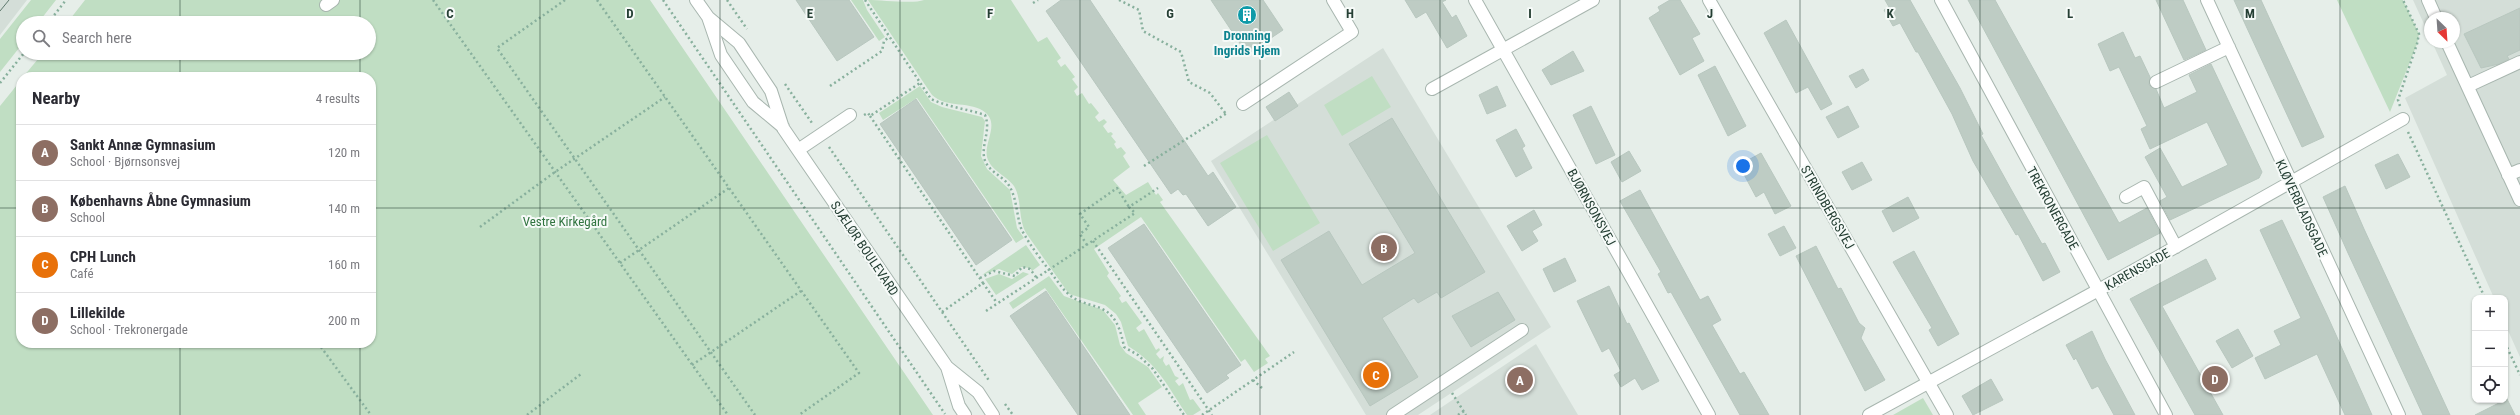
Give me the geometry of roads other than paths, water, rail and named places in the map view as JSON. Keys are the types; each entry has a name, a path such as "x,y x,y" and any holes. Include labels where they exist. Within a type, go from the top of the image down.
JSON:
{"street":[{"name":"SJÆLØR BOULEVARD","path":"696,0 708,17 739,43 771,91 783,128"},
{"path":"1243,104 1352,32 1333,0"},
{"name":"BJØRNSONSVEJ","path":"1475,0 1709,415"},
{"path":"1432,89 1503,48 1593,0"},
{"name":"STRINDBERGSVEJ","path":"1709,0 1947,415"},
{"name":"TREKRONERGADE","path":"1942,0 2166,415"},
{"name":"KLØVERBLADSGADE","path":"2208,0 2290,183 2399,415"},
{"path":"2428,0 2433,12"},
{"name":"SJÆLØR BOULEVARD","path":"708,17 721,55 753,102 783,128 947,367 978,392 993,415"},
{"path":"2156,82 2229,47"},
{"path":"2450,48 2520,200"},
{"path":"2468,86 2520,62"},
{"path":"798,150 821,135 856,116"},
{"name":"KARENSGADE","path":"1869,415 2176,247 2403,119"},
{"path":"2508,175 2520,170"},
{"path":"2126,197 2144,187 2176,247"},
{"path":"1393,415 1522,330"},
{"name":"SJÆLØR BOULEVARD","path":"947,367 959,406 965,415"}],"tram line":[{"path":"0,11 9,0"}],"place":[{"name":"Dronning Ingrids Hjem","path":"1247,15"},
{"name":"Københavns Åbne Gymnasium","path":"1384,248"},
{"name":"CPH Lunch","path":"1376,375"},
{"name":"Lillekilde","path":"2215,379"},
{"name":"Sankt Annæ Gymnasium","path":"1520,380"}],"park label":[{"name":"Vestre Kirkegård","path":"565,221"}]}
